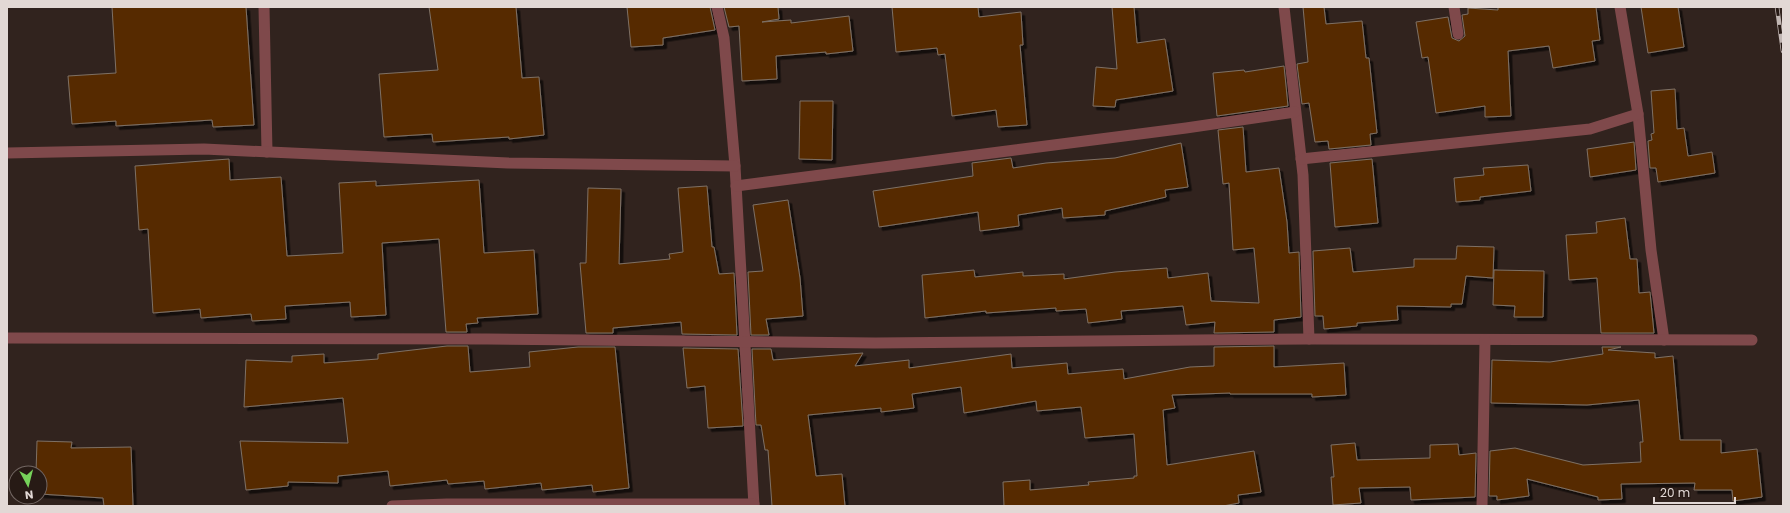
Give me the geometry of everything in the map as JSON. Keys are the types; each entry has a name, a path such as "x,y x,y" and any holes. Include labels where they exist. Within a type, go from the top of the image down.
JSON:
{"street":[{"path":"264,7 267,152"},
{"path":"392,506 447,504 754,505 735,166 724,38 717,7"},
{"path":"1284,7 1301,160 1310,339"},
{"path":"1454,7 1458,34"},
{"path":"1620,7 1638,114 1651,250 1664,340"},
{"path":"736,186 1186,128 1295,112"},
{"path":"1301,160 1590,128 1638,114"},
{"path":"7,153 204,149 508,163 735,166"},
{"path":"7,338 488,339 875,343 1310,339 1752,340"},
{"path":"1482,506 1485,340"}],"building":[{"path":"112,7 246,7 254,125 213,127 212,120 116,126 116,121 72,124 68,76 116,73"},
{"path":"429,7 516,7 522,78 539,77 544,135 509,139 509,137 433,142 432,134 384,137 379,74 438,70"},
{"path":"627,7 710,7 715,30 663,38 663,45 631,47"},
{"path":"724,7 778,7 779,19 762,22 791,20 791,23 849,16 853,51 826,54 826,52 776,56 777,79 742,81 739,26 729,27"},
{"path":"892,7 978,7 979,17 1021,12 1023,45 1020,45 1027,125 998,127 996,110 952,116 945,54 938,55 937,48 896,52"},
{"path":"1112,7 1134,7 1137,43 1165,39 1173,91 1116,100 1115,107 1093,106 1096,67 1117,69"},
{"path":"1303,7 1324,7 1326,24 1362,21 1366,58 1369,58 1377,133 1370,134 1371,145 1329,149 1328,141 1315,142 1309,103 1302,104 1297,64 1308,62"},
{"path":"1498,7 1596,7 1600,40 1592,41 1595,61 1553,68 1549,46 1508,51 1511,116 1485,117 1485,106 1436,113 1428,57 1422,58 1416,22 1448,17 1452,38 1459,41 1465,36 1462,15 1468,14 1468,8 1498,10"},
{"path":"1641,7 1678,7 1684,47 1648,53"},
{"path":"1284,66 1288,106 1217,116 1213,73 1244,70 1245,72"},
{"path":"1675,89 1677,129 1684,128 1688,156 1712,152 1715,173 1658,182 1656,168 1650,168 1648,141 1652,140 1651,134 1654,133 1651,91"},
{"path":"800,101 833,101 832,160 799,159"},
{"path":"1243,127 1246,172 1279,168 1287,222 1289,253 1299,252 1301,317 1274,320 1274,332 1214,333 1215,322 1186,325 1183,306 1121,311 1122,319 1088,323 1086,309 1056,311 1056,308 986,313 986,311 925,318 922,275 974,270 975,277 1023,272 1023,276 1064,274 1064,279 1115,272 1167,268 1168,278 1208,273 1211,301 1259,303 1254,248 1233,250 1229,183 1223,184 1218,130"},
{"path":"1634,142 1636,170 1590,177 1587,149"},
{"path":"1181,143 1188,187 1165,190 1166,197 1105,211 1105,215 1063,218 1062,208 1018,215 1019,226 980,231 978,212 879,227 873,191 973,176 972,163 1011,158 1013,168 1046,163 1115,158"},
{"path":"229,159 230,180 281,177 287,256 343,253 339,183 376,181 376,186 479,180 484,253 534,250 538,314 477,318 478,323 466,324 467,332 446,332 439,239 382,243 386,315 351,317 350,302 285,306 286,319 252,321 251,314 201,318 200,309 153,313 148,229 139,230 135,166"},
{"path":"1372,159 1378,223 1335,227 1330,163"},
{"path":"1528,165 1531,191 1480,197 1480,200 1456,202 1454,178 1484,175 1483,168"},
{"path":"707,186 712,247 714,247 719,274 734,273 737,335 682,334 681,322 613,328 613,333 586,333 580,263 586,263 588,188 621,189 619,264 670,259 669,254 683,252 678,188"},
{"path":"788,200 800,278 803,316 766,319 769,335 751,335 748,272 763,271 753,205"},
{"path":"1625,218 1630,259 1637,259 1639,293 1650,292 1654,333 1601,333 1597,278 1569,280 1566,235 1597,233 1596,222"},
{"path":"1457,246 1494,247 1493,278 1466,276 1462,304 1451,304 1451,307 1397,306 1398,320 1357,323 1357,326 1324,329 1323,316 1315,316 1313,251 1350,248 1353,272 1414,267 1414,259 1456,259"},
{"path":"1494,270 1544,271 1543,317 1514,317 1515,306 1493,305"},
{"path":"447,346 468,346 470,372 530,367 529,352 578,347 615,347 629,488 593,492 592,485 542,490 541,483 485,489 484,481 448,484 447,480 390,486 388,471 338,476 338,483 288,482 288,486 246,490 240,441 348,443 343,398 244,407 246,360 292,362 292,356 324,354 324,363 378,359 378,354"},
{"path":"1274,346 1274,367 1344,363 1346,395 1312,397 1312,394 1230,393 1172,395 1175,408 1163,410 1167,465 1254,451 1261,492 1238,495 1239,503 1223,506 1004,506 1003,482 1030,480 1030,490 1089,485 1088,482 1134,478 1134,476 1137,476 1134,434 1085,438 1081,407 1037,411 1036,401 964,413 961,387 912,394 914,408 881,412 881,408 808,415 816,476 842,474 845,506 772,506 768,450 765,450 761,425 756,425 752,349 771,349 773,360 863,353 855,366 909,360 909,368 1011,354 1012,368 1067,363 1068,374 1123,369 1124,379 1190,367 1214,366 1214,347"},
{"path":"1602,347 1621,347 1608,350 1655,353 1655,358 1673,356 1680,440 1721,440 1721,453 1757,449 1762,497 1733,501 1732,490 1694,490 1695,483 1621,484 1622,499 1598,500 1598,497 1527,479 1529,496 1497,500 1497,496 1489,496 1490,451 1515,448 1583,465 1641,462 1640,442 1643,442 1639,400 1587,405 1491,403 1492,360 1550,362 1603,354"},
{"path":"683,348 738,349 743,426 708,428 705,386 687,388"},
{"path":"37,441 72,442 71,448 131,447 133,506 104,506 103,498 48,495 48,465 36,465"},
{"path":"1355,443 1357,460 1430,458 1430,445 1458,444 1459,455 1476,453 1475,497 1411,500 1410,487 1359,488 1361,503 1333,505 1331,477 1334,477 1331,445"}],"railway":[{"path":"1777,7 1783,51"}]}
